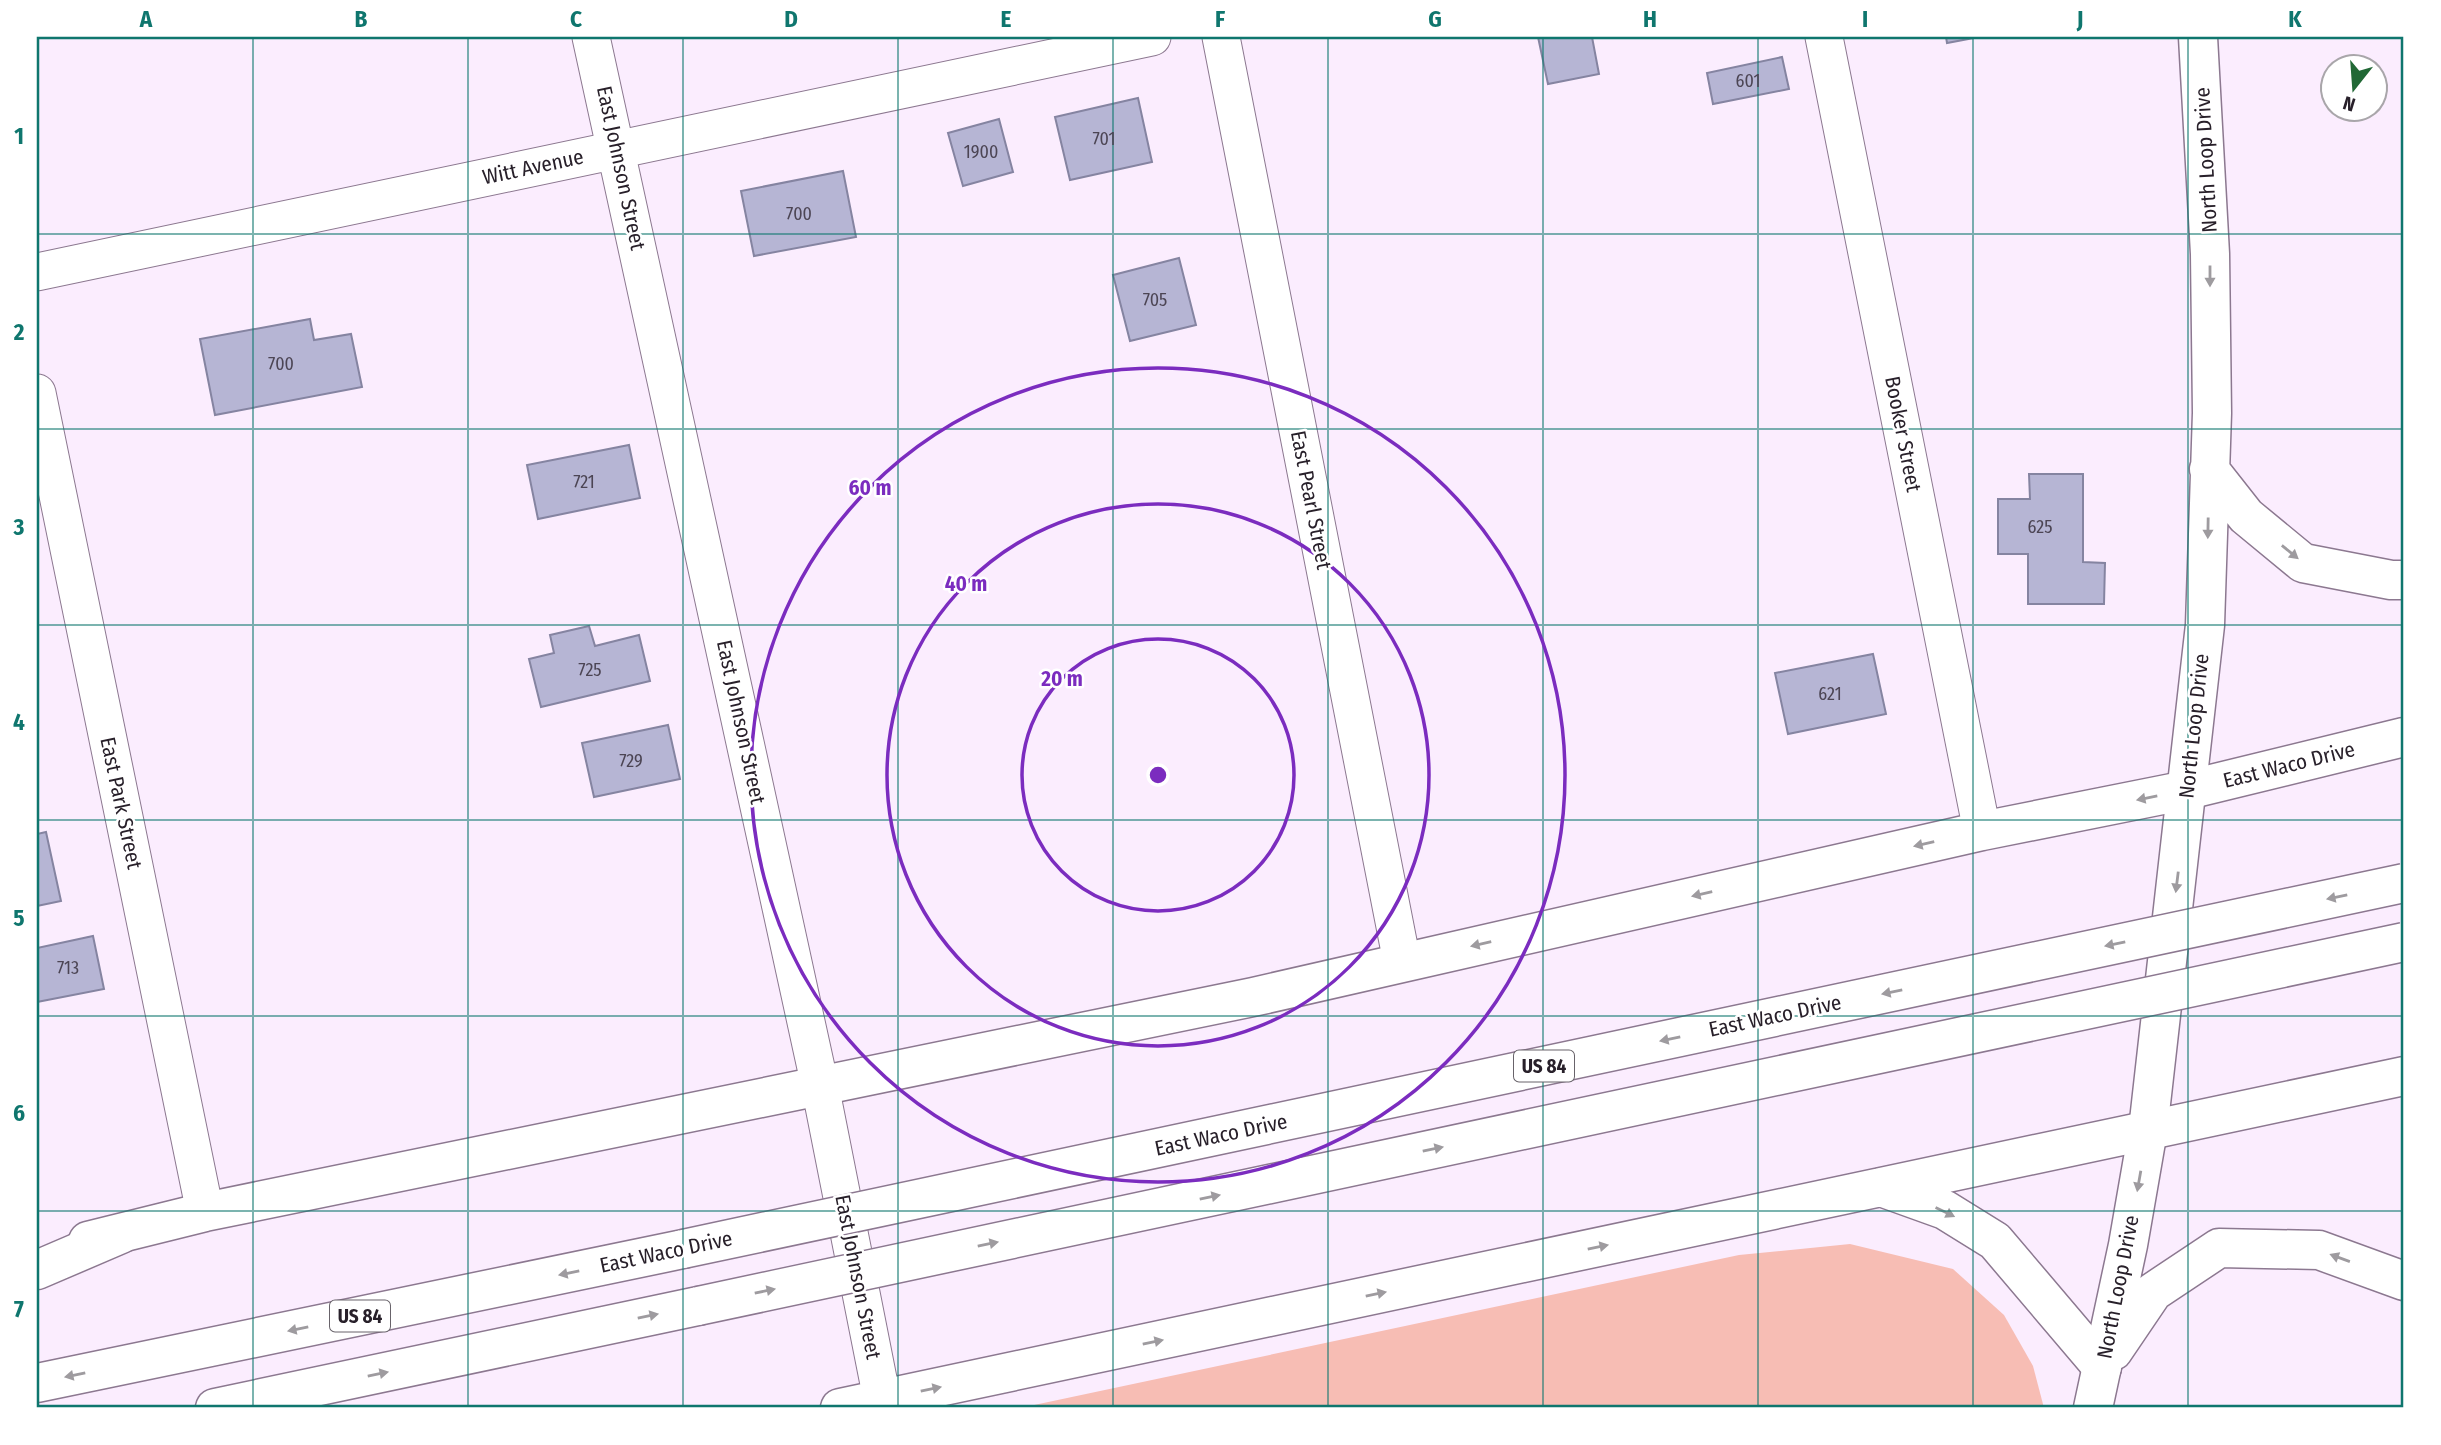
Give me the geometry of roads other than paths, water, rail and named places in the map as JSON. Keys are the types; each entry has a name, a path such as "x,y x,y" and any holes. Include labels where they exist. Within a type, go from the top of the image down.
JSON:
{"main road":[{"name":"North Loop Drive","path":"2093,1408 2148,1130 2205,625 2212,413 2210,254 2198,37"},
{"path":"2209,469 2246,516 2303,563 2391,580 2404,580"},
{"name":"East Waco Drive","path":"121,1234 205,1212 1253,997 1982,831 2187,790 2404,737"},
{"name":"East Waco Drive","path":"37,1383 683,1249 2404,883"},
{"path":"215,1408 2404,942"},
{"path":"840,1408 884,1404 2404,1076"},
{"path":"1881,1187 1945,1210 1995,1241 2102,1367 2153,1292 2219,1248 2319,1250 2404,1281"},
{"path":"37,1251 121,1234"},
{"path":"37,1270 121,1234"}],"street":[{"name":"East Johnson Street","path":"591,37 820,1086 884,1404"},
{"name":"Witt Avenue","path":"37,272 1152,37"},
{"name":"East Pearl Street","path":"1221,37 1402,962"},
{"name":"Booker Street","path":"1824,37 1982,831"},
{"name":"East Park Street","path":"37,393 205,1212"}]}
